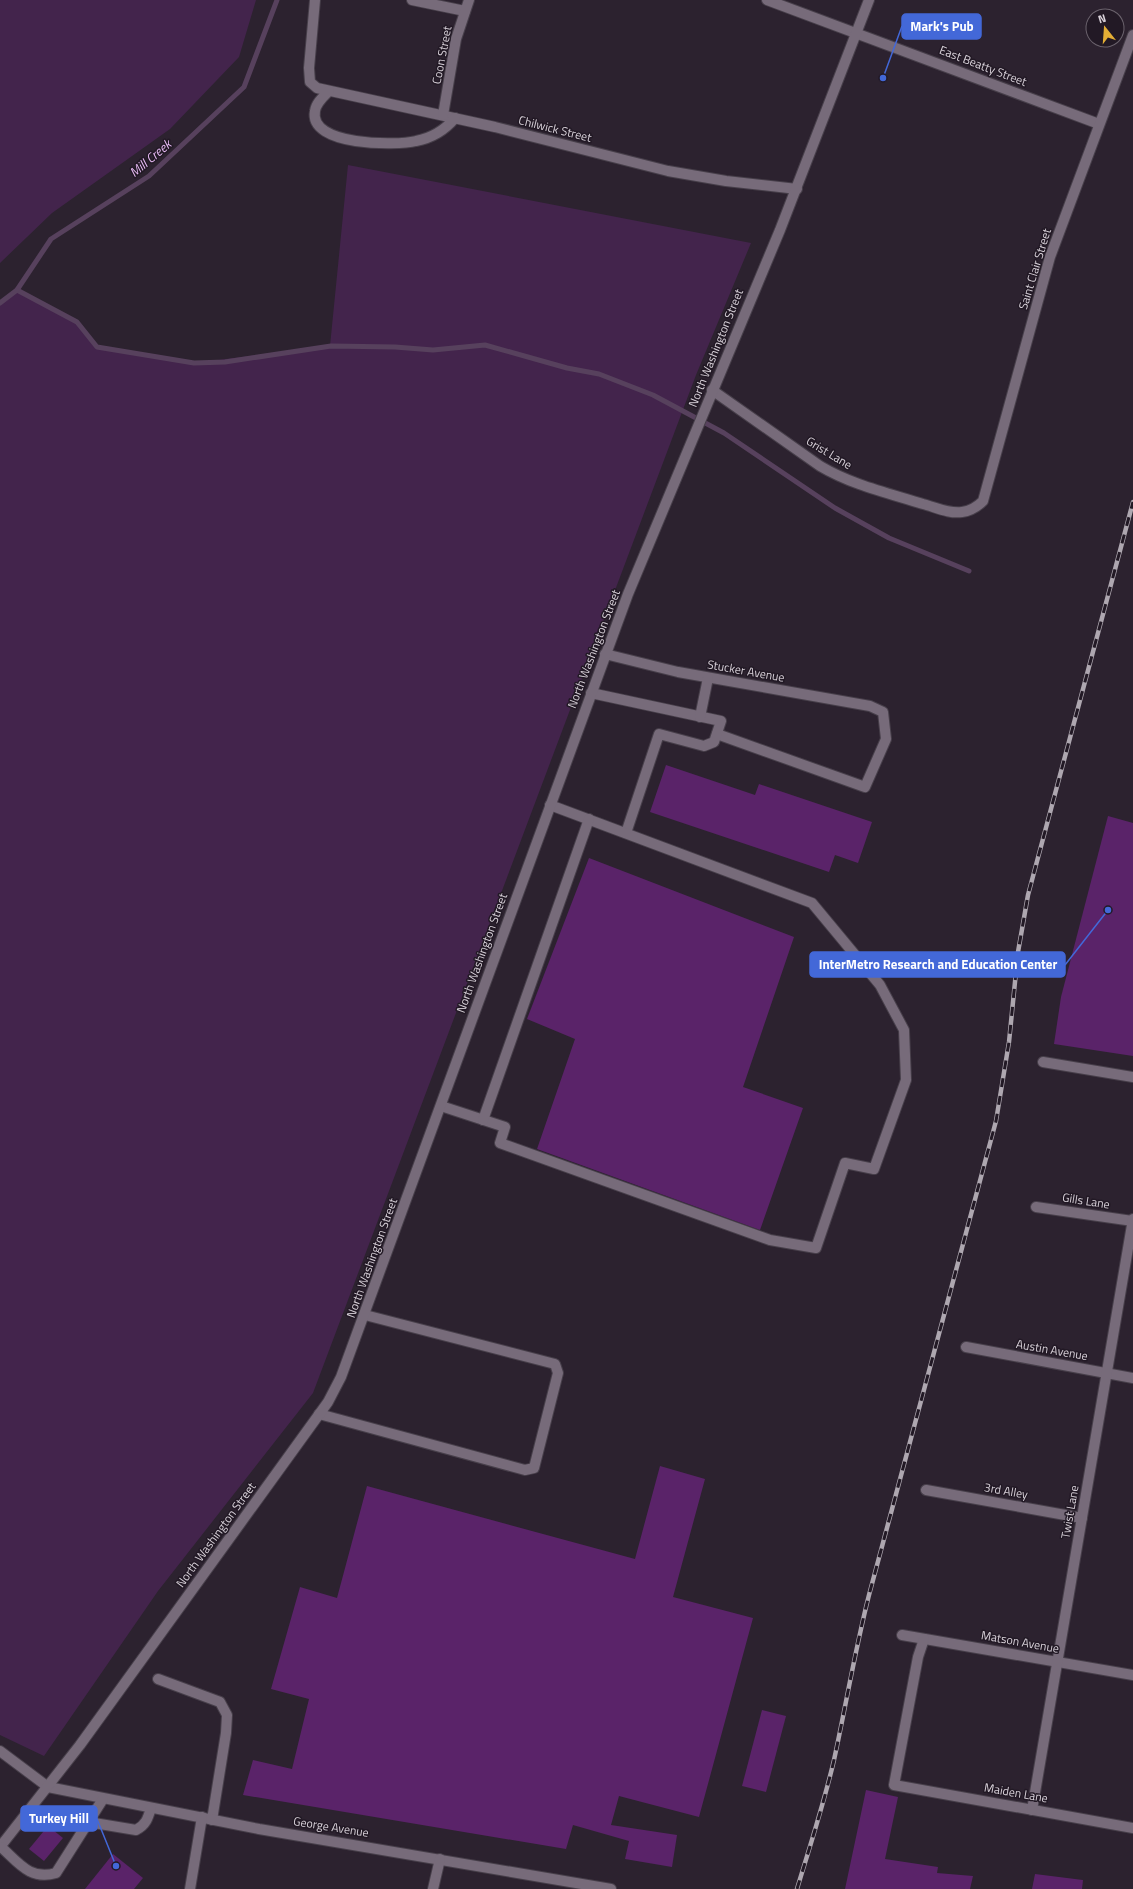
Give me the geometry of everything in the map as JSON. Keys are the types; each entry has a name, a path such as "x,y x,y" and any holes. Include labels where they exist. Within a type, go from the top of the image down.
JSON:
{"street":[{"name":"Chilwick Street","path":"315,0 309,68 310,82 317,88 443,115 668,171 726,181 796,189"},
{"path":"412,0 465,11"},
{"name":"Coon Street","path":"443,115 456,40 469,0"},
{"name":"East Beatty Street","path":"768,0 1100,124"},
{"name":"North Washington Street","path":"0,1847 80,1745 319,1414 341,1377 605,654 712,390 796,189 869,0"},
{"name":"Saint Clair Street","path":"971,510 983,501 1050,256 1133,35"},
{"path":"329,91 321,99 315,110 316,122 325,131 351,141 376,144 415,142 440,133 455,118"},
{"name":"Grist Lane","path":"712,390 820,466 839,476 877,490 953,512 971,510"},
{"name":"Stucker Avenue","path":"605,654 708,678 870,706 883,712 886,739 865,787 717,734"},
{"path":"700,717 708,678"},
{"path":"591,693 721,721 714,742 704,746 659,734 626,833"},
{"path":"441,1106 505,1127 500,1143 770,1240 816,1248 845,1163 874,1169 906,1080 904,1030 880,985 812,903 550,805"},
{"path":"483,1120 589,819"},
{"path":"1044,1062 1133,1077"},
{"name":"Gills Lane","path":"1036,1207 1133,1220"},
{"name":"Twist Lane","path":"1032,1810 1133,1220"},
{"path":"319,1414 525,1470 534,1468 558,1372 555,1364 365,1314"},
{"name":"Austin Avenue","path":"966,1348 1133,1378"},
{"name":"3rd Alley","path":"926,1490 1082,1518"},
{"name":"Matson Avenue","path":"902,1635 1133,1675"},
{"name":"Maiden Lane","path":"924,1639 918,1657 894,1785 1133,1828"},
{"path":"158,1679 220,1702 227,1715 226,1733 212,1820"},
{"path":"0,1751 48,1787"},
{"name":"George Avenue","path":"48,1787 212,1820 440,1859 566,1885 611,1889"},
{"path":"0,1847 30,1873 45,1876 56,1873 102,1799"},
{"path":"88,1822 136,1830 142,1827 147,1821 151,1808"},
{"path":"190,1889 202,1817"},
{"path":"433,1889 440,1859"}],"shaded area":[{"path":"0,0 256,0 239,57 170,129 52,213 0,263"},
{"path":"348,165 751,243 696,375 313,1393 158,1591 44,1756 0,1735 0,303 17,290 77,322 97,347 194,363 330,346"}],"building":[{"path":"666,765 755,795 759,784 872,822 858,863 835,855 829,872 650,812"},
{"path":"1108,816 1133,823 1133,1056 1054,1044 1061,997"},
{"path":"589,858 794,937 743,1087 803,1108 760,1230 537,1149 575,1039 527,1019"},
{"path":"660,1466 705,1479 673,1597 753,1618 699,1817 619,1796 611,1825 677,1835 672,1867 625,1859 629,1841 573,1825 566,1849 243,1795 253,1760 292,1769 309,1699 271,1689 300,1587 337,1598 367,1486 635,1559"},
{"path":"762,1710 786,1716 766,1792 742,1786"},
{"path":"866,1790 898,1797 885,1859 938,1867 937,1873 973,1876 970,1889 845,1889"},
{"path":"48,1826 63,1838 44,1861 29,1849"},
{"path":"113,1854 143,1878 134,1889 85,1889"},
{"path":"1035,1874 1083,1880 1082,1889 1032,1889"}],"waterway":[{"name":"Mill Creek","path":"0,303 17,290 51,239 149,176 244,87 277,0"},
{"path":"17,290 77,322 97,347 194,363 225,362 331,346 395,347 433,350 485,345 567,368 599,374 653,395 724,433 835,508 889,538 969,571"}],"railway":[{"path":"797,1889 830,1776 869,1595 996,1121 1009,1042 1018,952 1028,895 1133,502"}],"place":[{"name":"Mark's Pub","path":"883,78"},
{"name":"InterMetro Research and Education Center","path":"1108,910"},
{"name":"Turkey Hill","path":"116,1866"}]}
